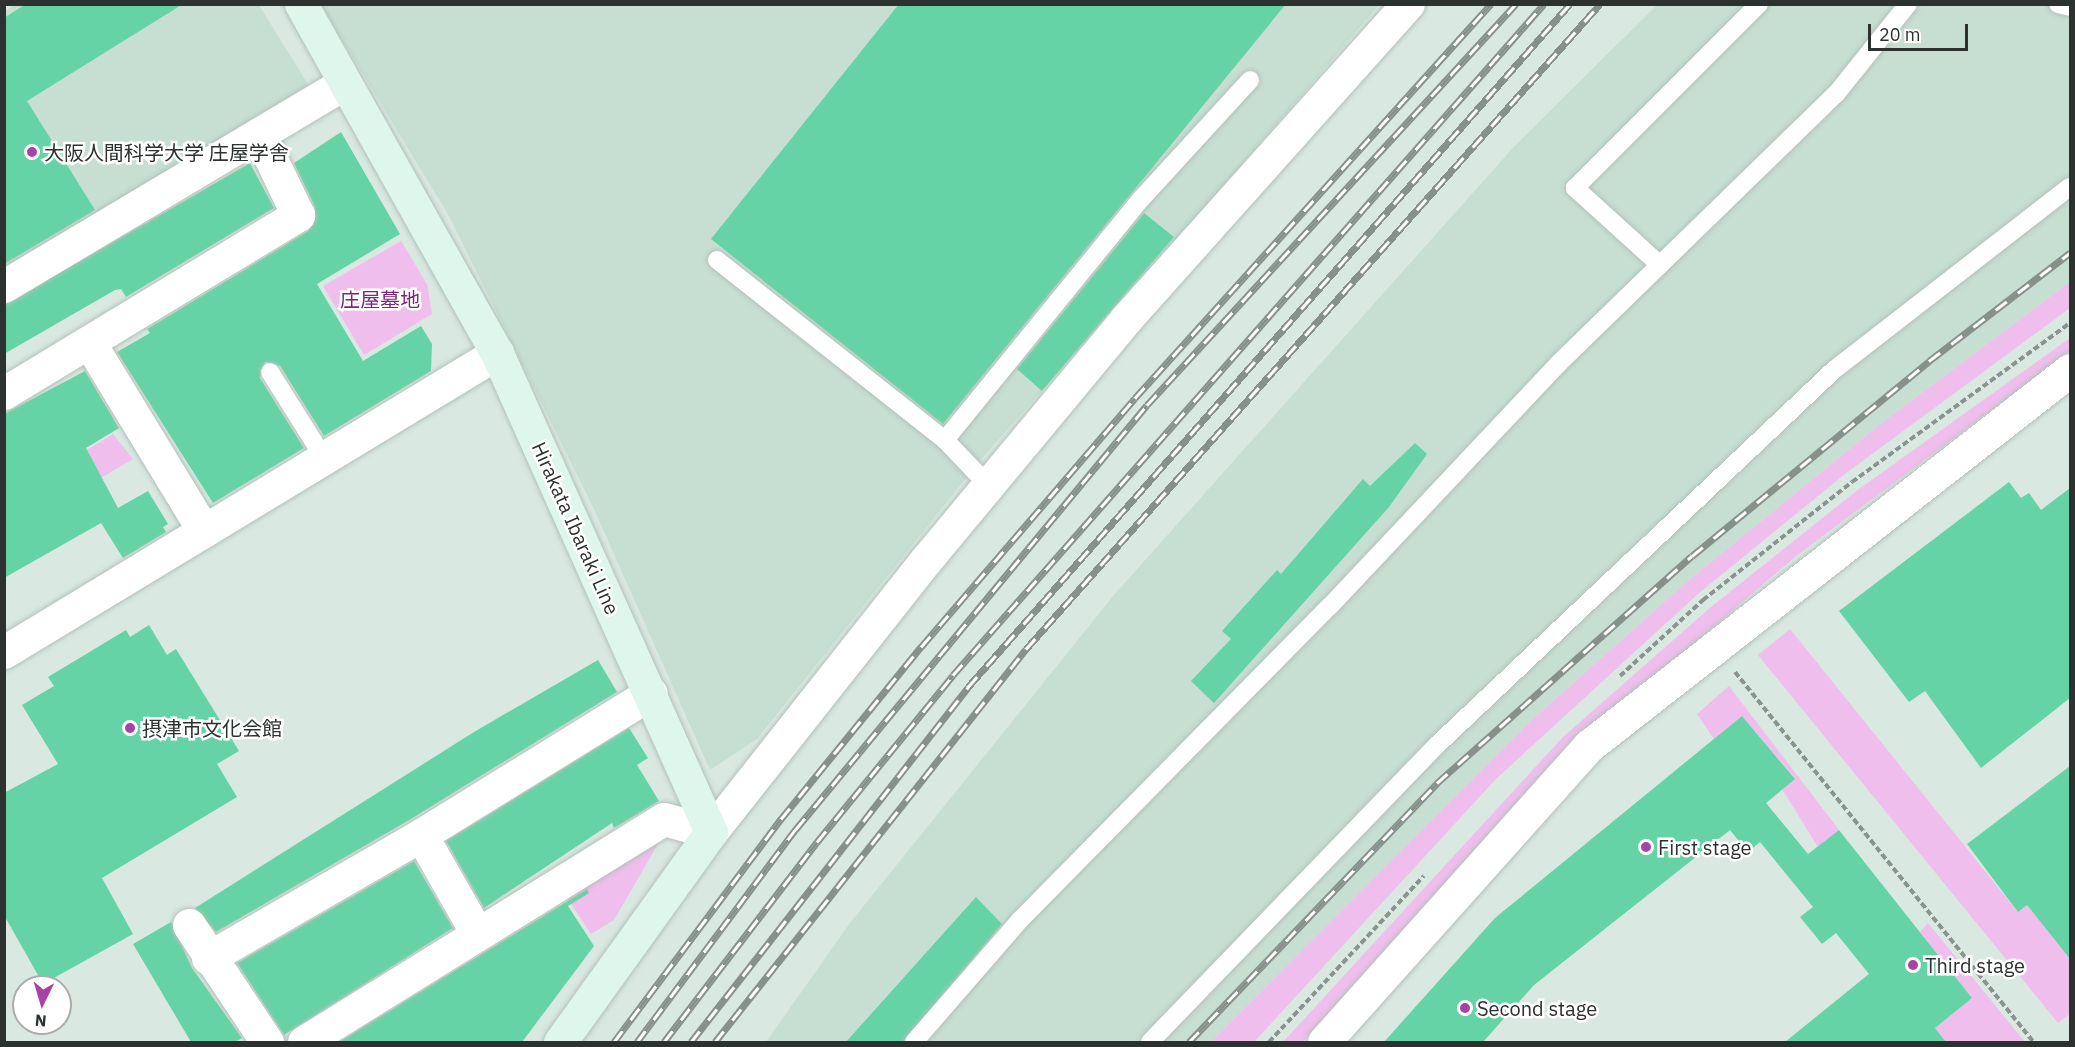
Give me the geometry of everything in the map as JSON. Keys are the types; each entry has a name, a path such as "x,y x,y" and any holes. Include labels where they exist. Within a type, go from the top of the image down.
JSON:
{"main road":[{"name":"Hirakata Ibaraki Line","path":"301,4 343,84 497,353 651,693 711,832"},
{"path":"560,1042 711,832"}],"street":[{"path":"304,1042 664,819 711,832 988,485 1126,319 1408,4"},
{"path":"4,286 343,84"},
{"path":"4,393 298,215 258,134"},
{"path":"89,342 204,531"},
{"path":"4,652 497,353"},
{"path":"1323,1042 1590,745 2070,370"},
{"path":"208,958 421,835 651,693"},
{"path":"421,835 477,933"},
{"path":"189,925 208,958 267,1042"}],"lane":[{"path":"1660,265 1575,188 1759,4"},
{"path":"914,1042 1020,920 1330,606 1558,364 1836,94 1908,4"},
{"path":"2058,4 2070,7"},
{"path":"945,440 1142,198 1250,80"},
{"path":"1150,1042 1438,744 1835,369 2070,187"},
{"path":"717,260 945,440 988,485"},
{"path":"270,372 324,458"}],"path":[{"path":"1731,667 2034,1042"}],"shaded area":[{"path":"16,4 259,5 309,86 5,273 4,12"},
{"path":"321,5 1379,5 1175,242 982,458 757,739 710,770 593,507 449,216"},
{"path":"1657,5 2070,5 2070,282 1883,422 1688,581 1533,719 1211,1042 766,1042 850,923 1114,595 1512,149"}],"green space":[{"name":"庄屋墓地","path":"401,241 427,284 432,314 364,355 323,286"},
{"path":"2070,282 2070,308 1845,474 1699,593 1496,779 1254,1042 1211,1042 1533,719 1688,581 1883,422"},
{"path":"2070,338 2070,351 1796,556 1588,734 1303,1042 1283,1042 1563,737 1711,607 1859,489"},
{"path":"113,434 133,459 14,529 5,501"},
{"path":"1790,629 2017,911 2027,905 2070,959 2070,1014 2058,1023 1758,655"},
{"path":"1729,686 1839,830 1818,847 1782,789 1795,778 1742,716 1714,739 1697,714"},
{"path":"662,837 614,920 591,934 564,893"},
{"path":"1928,923 2025,1042 1946,1042 1935,1028 1972,998 1920,932"}],"building":[{"name":"大阪人間科学大学 庄屋学舎","path":"26,4 183,4 27,101 95,210 4,264 4,18"},
{"path":"899,4 1286,4 943,424 711,239"},
{"path":"341,132 400,234 317,284 363,361 421,326 432,344 431,371 324,436 280,366 265,362 260,378 304,448 213,503 117,352 150,333 147,329 308,231 314,224 315,207 294,163"},
{"path":"250,163 274,208 126,297 121,289 115,290 4,354 4,305"},
{"path":"1144,213 1174,237 1042,391 1017,369"},
{"path":"85,371 119,428 86,448 118,508 148,491 168,524 163,527 166,532 123,558 101,523 4,578 4,414"},
{"path":"1415,443 1427,454 1389,507 1214,703 1191,681 1231,639 1222,631 1277,570 1281,574 1363,479 1370,486"},
{"path":"2009,482 2021,498 2029,493 2041,510 2070,488 2070,698 1981,768 1925,691 1909,702 1839,611"},
{"path":"149,625 167,655 176,649 239,751 217,764 237,797 102,878 133,934 59,975 38,975 4,915 4,793 58,764 22,705 54,686 48,677 126,630 130,637"},
{"path":"598,660 617,692 411,819 216,932 195,908 474,732"},
{"path":"1742,716 1795,779 1766,803 1808,854 1839,830 1972,998 1935,1028 1946,1042 1785,1042 1869,974 1836,933 1822,944 1800,917 1813,907 1760,842 1748,852 1730,830 1534,985 1483,1042 1384,1042 1495,918"},
{"path":"629,728 648,758 637,765 659,801 614,828 612,823 484,908 446,841"},
{"path":"2070,766 2070,959 2027,905 2018,912 1967,844"},
{"path":"414,861 453,928 284,1035 237,963"},
{"path":"587,889 589,893 568,906 594,946 522,1042 339,1042"},
{"path":"976,897 1002,924 903,1042 846,1042"},
{"path":"171,922 192,968 242,1038 235,1042 191,1042 133,944"}],"railway":[{"path":"614,1042 781,819 921,647 1135,398 1491,4"},
{"path":"637,1042 796,829 1147,405 1516,4"},
{"path":"664,1042 817,842 953,675 1544,4"},
{"path":"691,1042 968,687 1570,4"},
{"path":"715,1042 1026,649 1600,4"},
{"path":"1189,1042 1437,783 1692,556 1929,361 2070,253"}],"place":[{"name":"大阪人間科学大学 庄屋学舎","path":"32,152"},
{"name":"摂津市文化会館","path":"130,728"},
{"name":"First stage","path":"1646,847"},
{"name":"Third stage","path":"1913,965"},
{"name":"Second stage","path":"1465,1008"}]}
